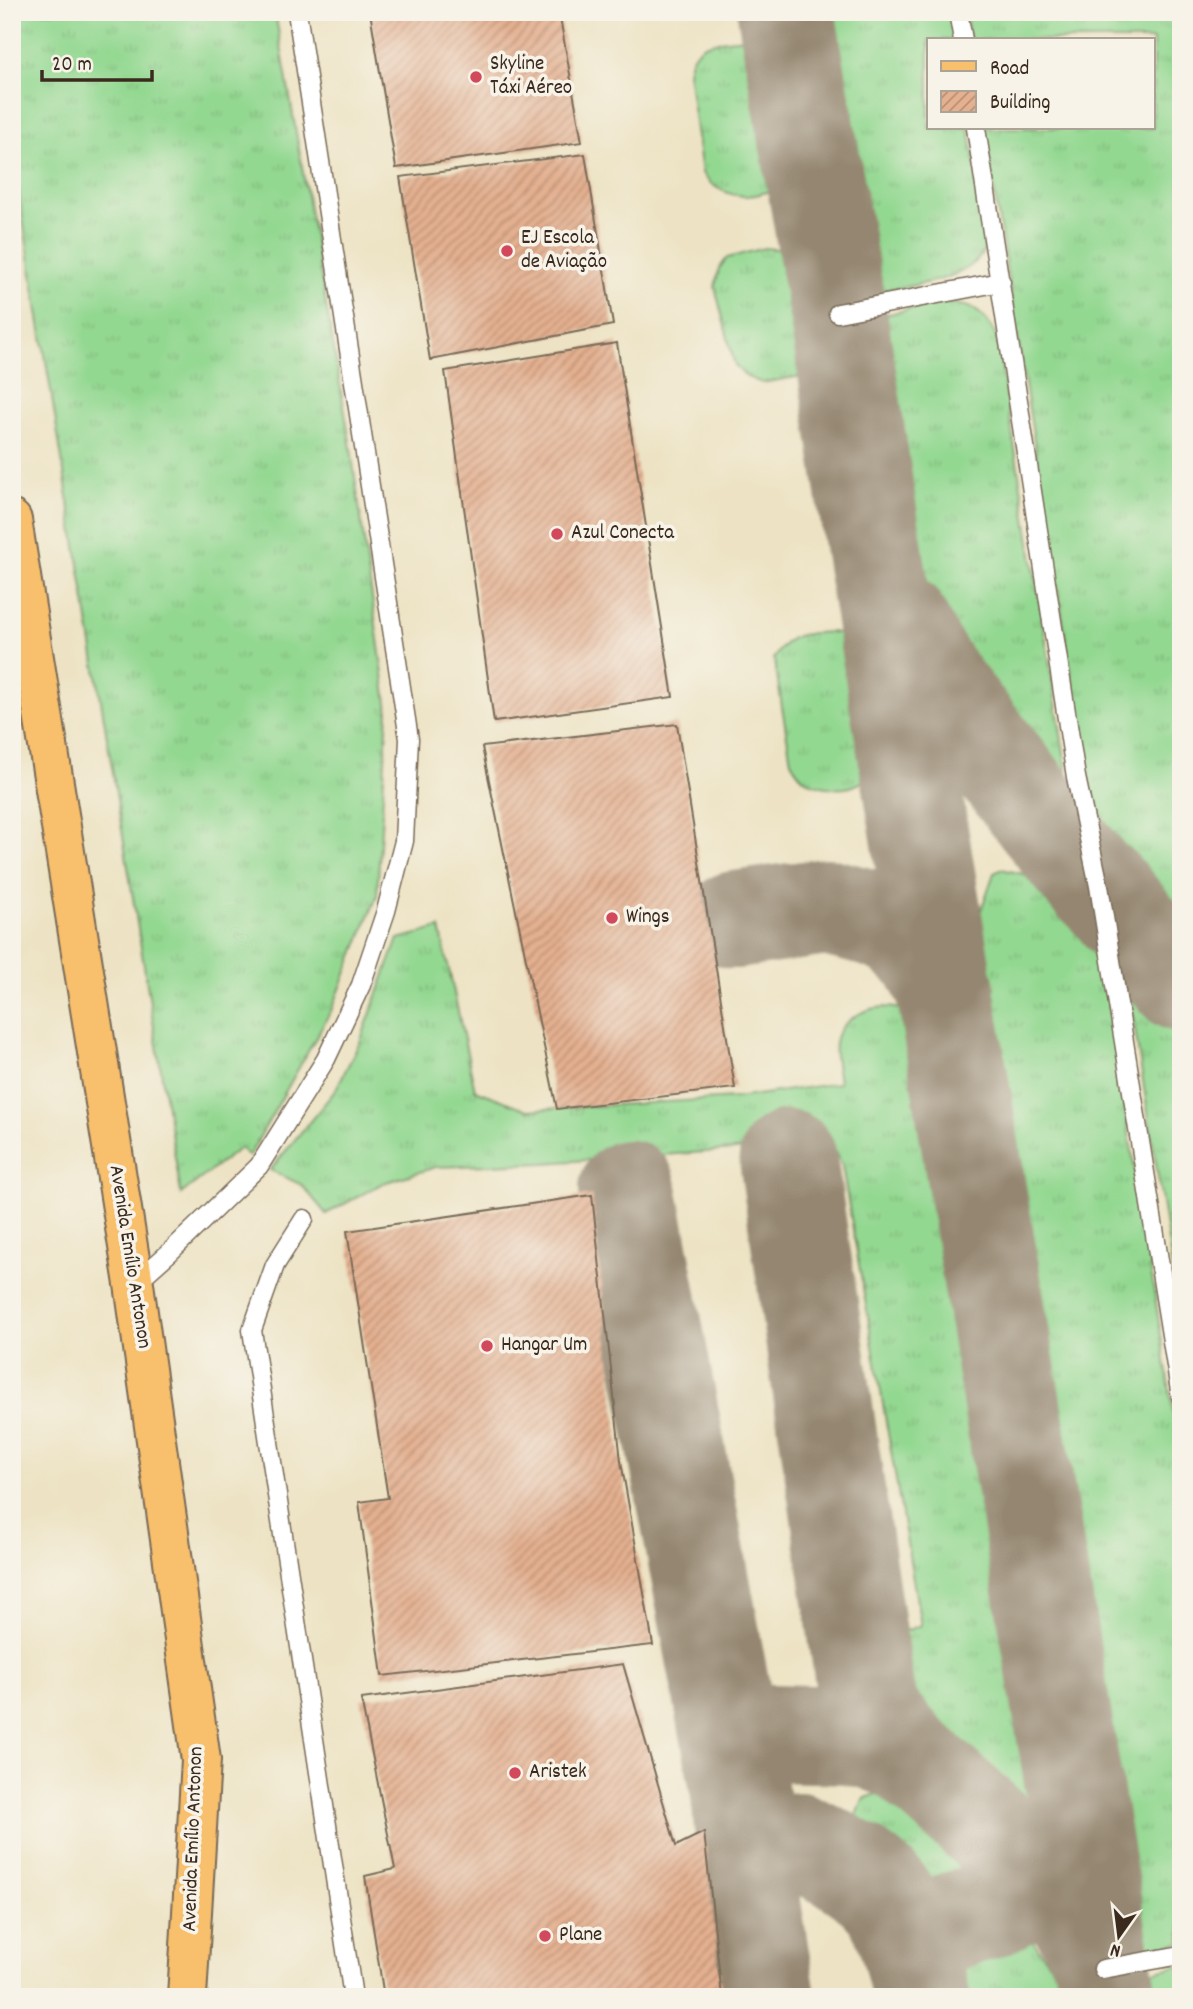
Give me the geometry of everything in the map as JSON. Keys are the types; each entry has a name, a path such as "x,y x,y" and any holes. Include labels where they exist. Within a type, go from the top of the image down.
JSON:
{"main road":[{"name":"Avenida Emílio Antonon","path":"12,520 134,1284 201,1760 187,1997"}],"lane":[{"path":"134,1284 259,1166 326,1059 361,985 386,911 404,841 409,739 297,12"},
{"path":"958,12 962,38"},
{"path":"976,130 1076,777 1099,886 1181,1397"},
{"path":"838,313 1001,282"},
{"path":"304,1219 275,1265 252,1330 353,1997"},
{"path":"1103,1969 1181,1955"}],"green space":[{"path":"12,12 275,12 350,442 388,710 377,896 332,1009 249,1156 240,1148 181,1194 12,151"},
{"path":"821,12 951,12 955,38 927,38 927,130 969,130 987,236 983,252 963,271 948,277 914,286 868,293"},
{"path":"965,12 1181,12 1181,940 1106,854 1097,833 984,130 1154,130 1154,38 970,38"},
{"path":"747,38 762,44 772,57 790,170 772,189 747,196 722,190 702,173 688,72 695,53 701,47 717,41"},
{"path":"764,248 786,250 801,260 809,275 820,349 816,365 807,375 762,383 747,377 735,366 715,287 719,269 727,258"},
{"path":"938,302 967,306 981,314 997,338 1069,784 1067,792 1062,794 1049,787 956,672 939,642 908,553 897,497 872,322 877,317"},
{"path":"829,632 847,634 862,644 881,749 879,763 870,776 856,785 841,788 808,781 791,761 774,658 786,643 797,636"},
{"path":"1002,869 1026,875 1066,892 1097,931 1181,1461 1181,1943 1154,1948 1130,1944 1051,1429 968,953 994,873"},
{"path":"440,928 475,1090 528,1110 736,1098 839,1083 835,1042 840,1030 849,1021 872,1009 884,1007 897,1008 919,1020 926,1031 1048,1770 1041,1792 1029,1801 1014,1801 996,1794 962,1767 911,1718 898,1693 890,1637 921,1625 842,1166 837,1153 825,1144 544,1163 436,1167 383,1183 326,1214 302,1185 270,1170 335,1091 360,1042 398,939"},
{"path":"1124,960 1181,1028 1181,1323"},
{"path":"879,1793 901,1793 925,1805 949,1828 988,1876 945,1889 922,1889 885,1854 851,1833 863,1799"},
{"path":"995,1929 1017,1930 1030,1937 1074,1997 953,1997 947,1966 952,1947 971,1934"},
{"path":"1181,1965 1181,1997 1138,1997 1134,1976"}],"building":[{"name":"Skyline Táxi Aéreo","path":"370,12 559,12 582,142 396,168"},
{"name":"EJ Escola de Aviação","path":"585,154 613,325 430,360 400,177"},
{"name":"Azul Conecta","path":"617,343 673,697 494,722 445,371"},
{"name":"Wings","path":"677,724 735,1088 557,1109 482,747"},
{"path":"592,1195 621,1461 653,1645 382,1676 359,1502 388,1498 347,1231"},
{"path":"623,1664 676,1846 704,1832 722,1997 384,1997 365,1876 395,1869 361,1699"}],"taxiway":[{"path":"786,12 838,313 877,570 1108,1997"},
{"path":"899,621 918,657 939,688 1092,882 1099,886 1181,983"},
{"path":"735,920 826,907 875,919 897,928 928,954 946,990"},
{"path":"788,1159 866,1696 875,1719 906,1754"},
{"path":"628,1189 740,1794 747,1873 767,1997"},
{"path":"729,1732 850,1735 906,1754 1077,1912 1101,1957"},
{"path":"906,1935 988,1909 1022,1891 1044,1872 1053,1860 1071,1823"},
{"path":"798,1841 854,1870 879,1889 889,1901 905,1934 921,1997"}],"place":[{"name":"Skyline Táxi Aéreo","path":"476,77"},
{"name":"EJ Escola de Aviação","path":"507,251"},
{"name":"Azul Conecta","path":"557,534"},
{"name":"Wings","path":"612,918"},
{"name":"Hangar Um","path":"487,1346"},
{"name":"Aristek","path":"515,1773"},
{"name":"Plane","path":"545,1936"}]}
